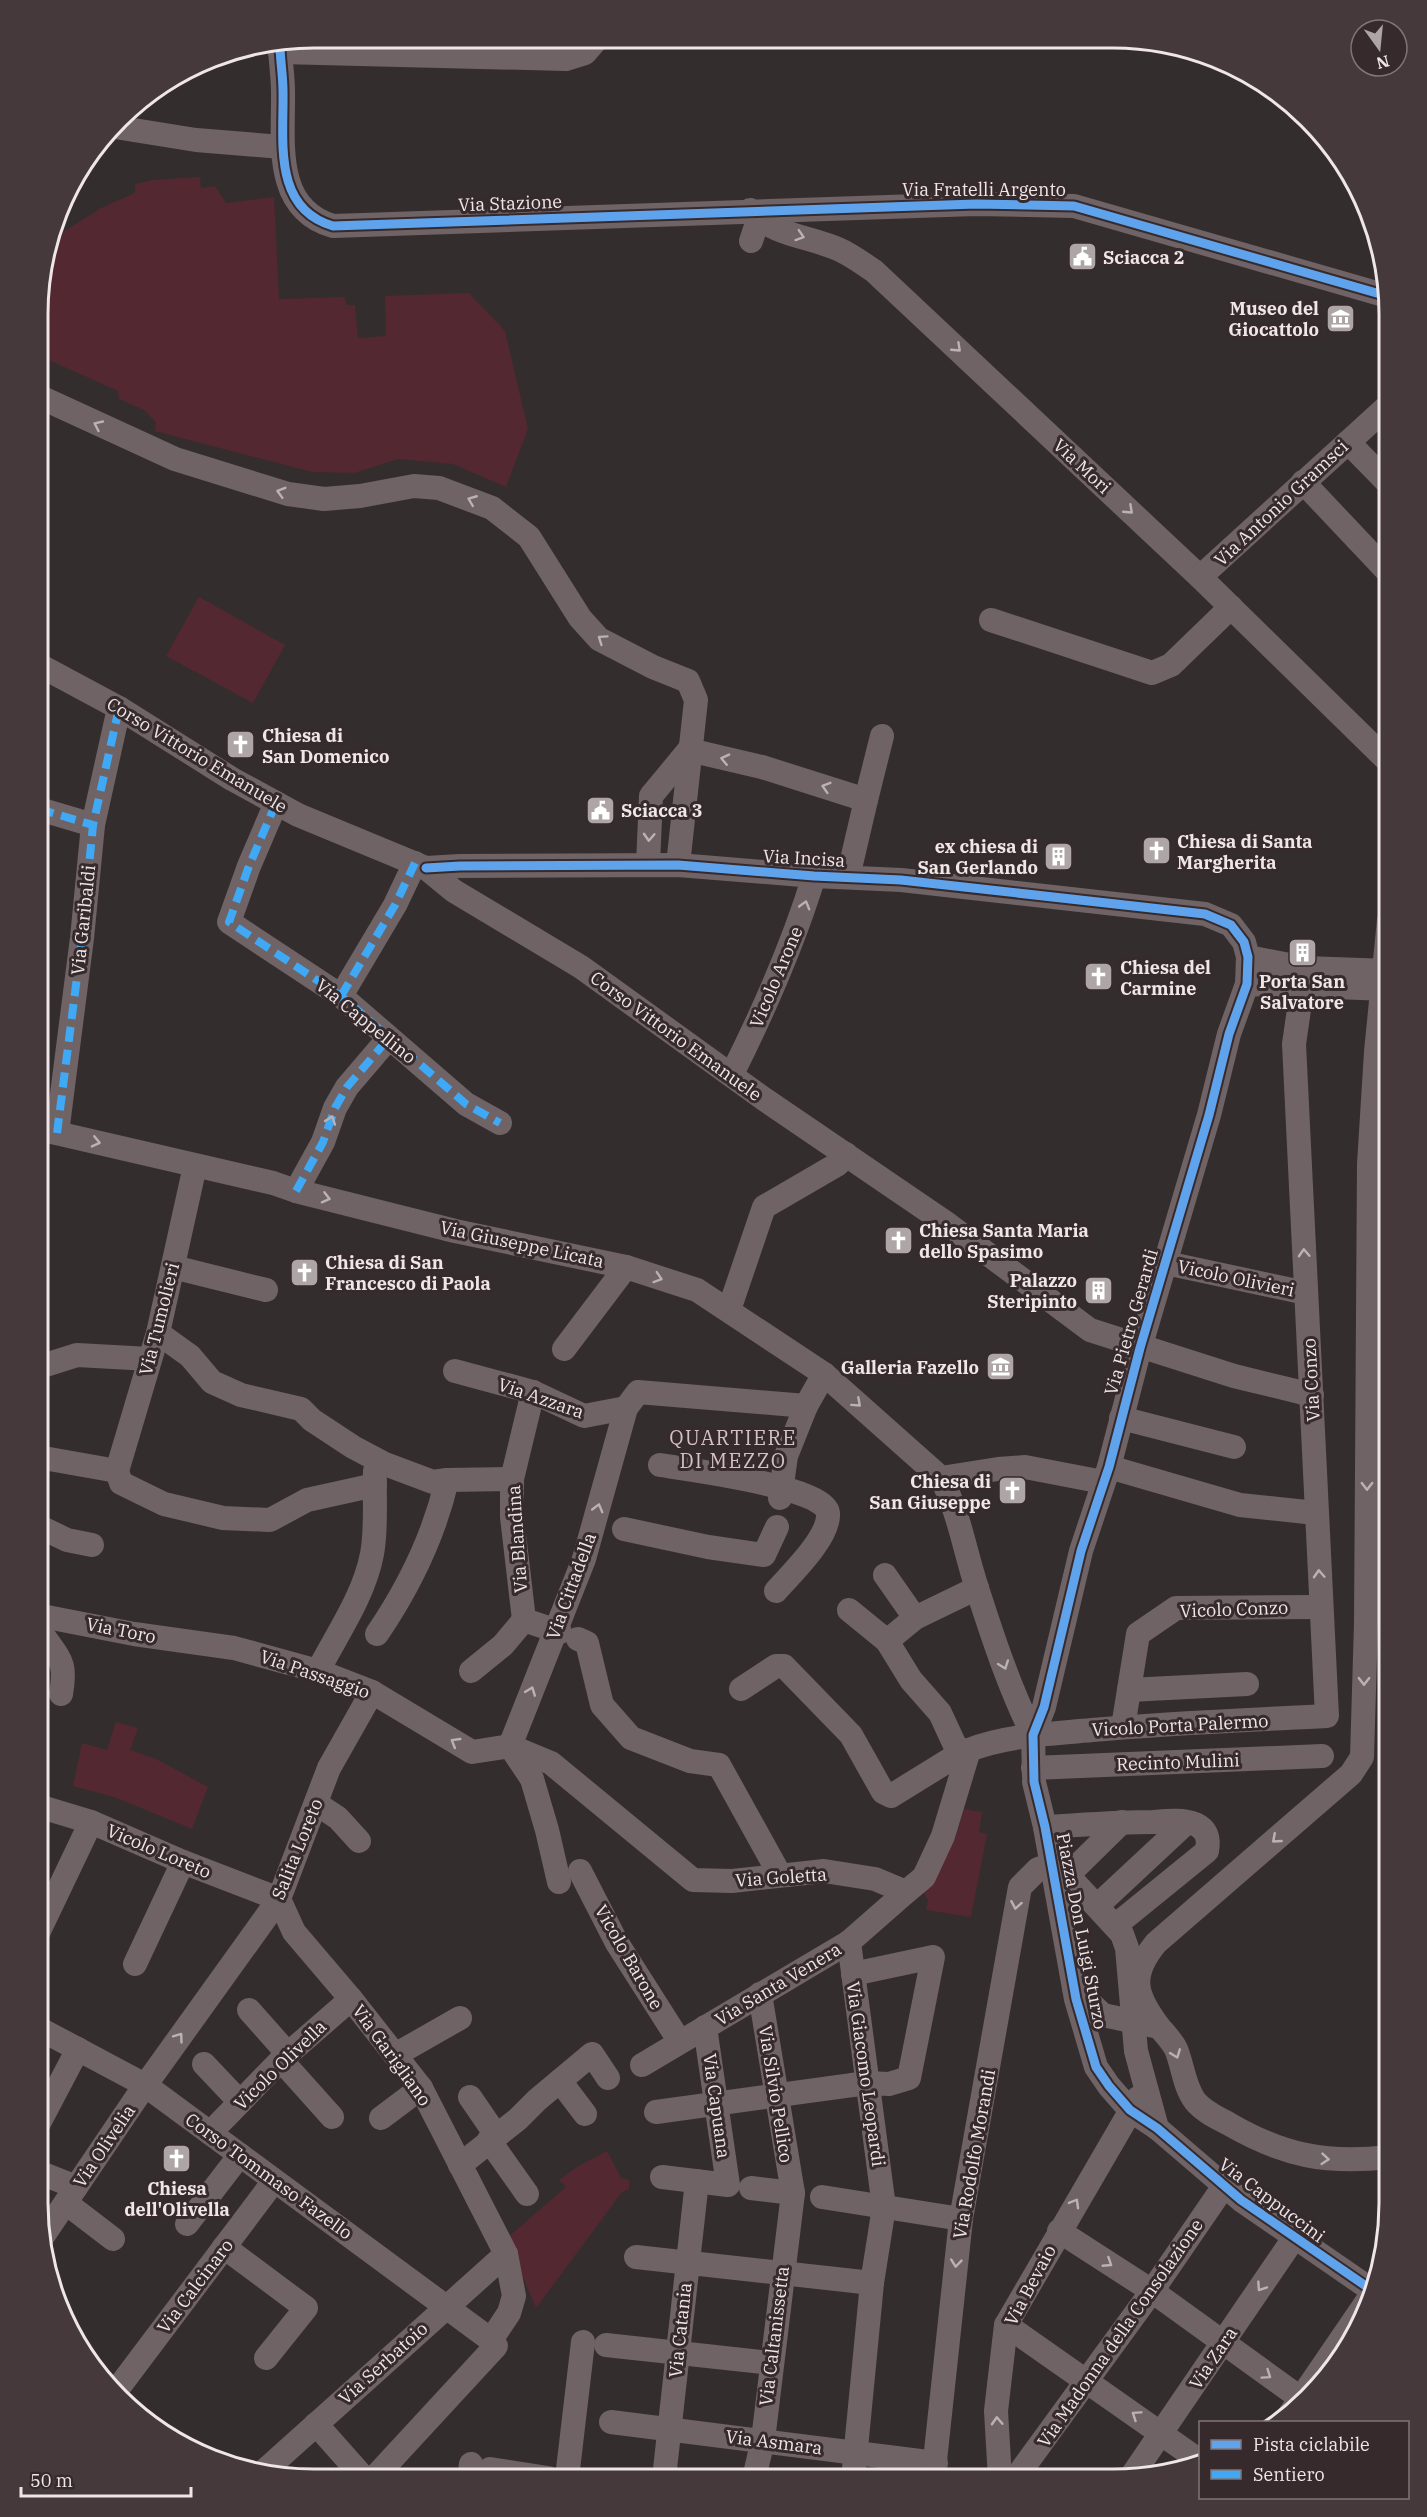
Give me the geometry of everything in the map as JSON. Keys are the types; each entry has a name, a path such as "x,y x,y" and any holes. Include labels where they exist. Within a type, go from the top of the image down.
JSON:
{"street":[{"path":"301,49 566,59 585,54 590,48"},
{"path":"124,128 196,140 282,147 283,90 280,50"},
{"name":"Via Stazione","path":"282,147 290,187 301,207 320,222 339,226 753,224"},
{"name":"Via Fratelli Argento","path":"753,224 976,204 1074,206 1378,293"},
{"name":"Via Mori","path":"753,224 771,227 839,249 874,271 1200,577 1379,752"},
{"path":"48,401 175,459 288,494 324,499 360,496 414,486 430,487 466,497 492,508 529,537 580,618 599,639 653,667 688,681 696,700 678,866"},
{"name":"Via Antonio Gramsci","path":"1200,577 1379,414"},
{"path":"1348,442 1379,474"},
{"path":"1303,483 1379,563"},
{"path":"991,620 1152,673 1171,665 1231,607"},
{"name":"Corso Vittorio Emanuele","path":"48,670 119,708 232,779 298,815 421,866 454,891 581,967 764,1099 948,1225 1090,1330 1140,1348 1234,1376 1312,1395"},
{"name":"Via Garibaldi","path":"48,1131 82,938 93,825 119,708"},
{"path":"848,877 882,736"},
{"path":"689,750 762,767 866,800"},
{"path":"648,864 651,796 689,750"},
{"name":"Via Cappellino","path":"276,803 249,866 230,922 341,996 388,1039 466,1104 501,1123"},
{"path":"48,812 93,825"},
{"name":"Via Incisa","path":"421,866 648,864 901,880 1179,910 1205,914 1231,926 1244,942 1248,957"},
{"path":"341,996 421,866"},
{"name":"Vicolo Arone","path":"732,1074 760,1019 798,928 814,876"},
{"path":"1248,957 1304,977"},
{"name":"Via Pietro Gerardi","path":"1034,1735 1044,1707 1081,1551 1106,1475 1140,1348 1209,1115 1229,1034 1247,984 1248,957"},
{"path":"1247,984 1304,977 1379,979"},
{"name":"Via Conzo","path":"1304,977 1294,1044 1327,1716"},
{"path":"1379,1032 1369,1164 1366,1623 1362,1757 1351,1774 1156,1943 1142,1960 1138,1977 1140,1995 1159,2027 1176,2049 1186,2084 1195,2101 1208,2112 1239,2130 1284,2150 1316,2158 1354,2161 1379,2158"},
{"path":"296,1191 323,1142 335,1108 347,1087 388,1039"},
{"name":"Via Giuseppe Licata","path":"48,1131 273,1182 296,1191 455,1231 626,1267 698,1290 824,1374 941,1478 949,1493 981,1599 1020,1708 1034,1735"},
{"path":"729,1310 764,1208 838,1164 846,1154"},
{"name":"Via Tumolieri","path":"117,1471 158,1333 195,1166"},
{"name":"Vicolo Olivieri","path":"1166,1263 1306,1293"},
{"path":"173,1267 266,1290"},
{"path":"564,1349 626,1267"},
{"path":"158,1333 190,1356 212,1382 241,1395 301,1408 312,1420 353,1447 386,1464 433,1482 512,1479"},
{"path":"48,1364 77,1355 150,1359"},
{"name":"Via Azzara","path":"455,1371 533,1392 585,1416 632,1400 759,1402 806,1406"},
{"path":"781,1492 786,1456 806,1406 824,1374"},
{"name":"Via Blandina","path":"524,1620 512,1517 512,1479 533,1392"},
{"name":"Via Cittadella","path":"510,1746 564,1634 632,1400"},
{"path":"1121,1418 1234,1447"},
{"path":"318,1671 360,1592 372,1556 375,1529 375,1457"},
{"path":"48,1458 117,1471 121,1483 164,1503 223,1518 270,1520 308,1500 375,1485"},
{"path":"660,1465 781,1492 808,1495 826,1507 829,1514 819,1542 776,1591"},
{"path":"941,1478 998,1468 1025,1467 1106,1475 1240,1505 1316,1513"},
{"path":"377,1634 417,1566 441,1505 447,1480"},
{"path":"624,1529 708,1547 764,1555 777,1527"},
{"path":"48,1531 67,1540 92,1545"},
{"path":"885,1575 915,1618"},
{"path":"887,1641 915,1618 981,1599"},
{"name":"Vicolo Conzo","path":"1122,1727 1138,1634 1176,1608 1321,1607"},
{"path":"849,1610 887,1641 911,1680 940,1713 964,1752 943,1836 924,1877 906,1892"},
{"path":"471,1671 504,1645 524,1620 587,1643 602,1706 631,1737 690,1761 719,1765 780,1875"},
{"name":"Via Toro","path":"48,1624 176,1640"},
{"path":"48,1627 65,1672 61,1694"},
{"name":"Via Passaggio","path":"176,1640 234,1648 318,1671 372,1692 472,1752 510,1746"},
{"path":"741,1689 776,1666 784,1666 851,1735 883,1792 891,1796 964,1752 986,1743 1034,1735"},
{"path":"1129,1690 1247,1684"},
{"name":"Salita Loreto","path":"145,2085 279,1899 329,1768 372,1692"},
{"name":"Vicolo Porta Palermo","path":"1034,1735 1122,1727 1327,1716"},
{"name":"Piazza Don Luigi Sturzo","path":"1034,1735 1034,1775 1045,1827 1060,1870 1064,1933 1074,1988 1096,2067 1108,2086 1130,2110 1157,2128"},
{"path":"510,1746 532,1779 559,1882"},
{"name":"Via Goletta","path":"510,1746 550,1763 693,1880 732,1881 824,1870 875,1880 906,1892"},
{"name":"Recinto Mulini","path":"1034,1775 1322,1756"},
{"path":"317,1804 338,1818 359,1841"},
{"name":"Vicolo Loreto","path":"48,1809 91,1822 183,1862 279,1899"},
{"path":"48,1911 91,1822"},
{"path":"1045,1827 1122,1822 1186,1823 1196,1824 1206,1832 1209,1841 1207,1851 1110,1920 1083,1917 1064,1933"},
{"name":"Via Rodolfo Morandi","path":"937,2469 961,2219 1020,1887 1038,1869 1060,1870 1122,1822"},
{"path":"1110,1920 1186,1823"},
{"path":"135,1964 183,1862"},
{"path":"1060,1870 1110,1920 1138,1942 1156,1943"},
{"name":"Vicolo Barone","path":"580,1871 617,1943 680,2042"},
{"name":"Via Santa Venera","path":"642,2065 849,1942 906,1892"},
{"name":"Via Garigliano","path":"279,1899 294,1932 351,1999 421,2088 506,2254 514,2296 509,2313 491,2340 496,2346 382,2469"},
{"path":"1110,1920 1126,1948 1136,2051 1157,2128"},
{"name":"Via Giacomo Leopardi","path":"849,1942 884,2207 872,2283 854,2469"},
{"path":"656,2112 867,2083 889,2084 909,2078 933,1957 853,1974"},
{"path":"1074,1988 1102,2015 1159,2027"},
{"name":"Via Silvio Pellico","path":"760,1994 793,2193"},
{"name":"Vicolo Olivella","path":"210,2133 284,2057 351,1999"},
{"path":"249,2010 332,2117"},
{"path":"395,2055 460,2018"},
{"name":"Via Capuana","path":"705,2027 717,2103 740,2186"},
{"name":"Corso Tommaso Fazello","path":"48,2033 145,2085 491,2340"},
{"path":"48,2106 78,2049"},
{"path":"460,2165 518,2119 592,2054 608,2078"},
{"path":"204,2064 240,2102"},
{"path":"560,2081 585,2114"},
{"name":"Via Olivelia","path":"49,2227 145,2085"},
{"path":"381,2118 421,2088"},
{"name":"Via Bevaio","path":"1014,2469 996,2411 1006,2325 1130,2110 1146,2088"},
{"path":"470,2097 528,2194"},
{"name":"Via Cappuccini","path":"1157,2128 1224,2186 1365,2288"},
{"path":"187,2223 240,2155"},
{"path":"662,2177 793,2193"},
{"path":"48,2179 71,2195 113,2239"},
{"name":"Via Calcinaro","path":"120,2385 274,2181"},
{"name":"Via Catania","path":"665,2469 697,2181"},
{"name":"Via Madonna della Consolazione","path":"1023,2469 1152,2291 1224,2186"},
{"name":"Via Caltanissetta","path":"756,2469 763,2440 793,2193"},
{"path":"822,2197 961,2219"},
{"path":"1059,2231 1152,2291 1223,2343 1292,2399"},
{"name":"Via Zara","path":"1137,2468 1294,2238"},
{"path":"224,2247 306,2308 266,2358"},
{"name":"Via Serbatoio","path":"270,2465 506,2254"},
{"path":"636,2257 782,2271 872,2283"},
{"path":"1006,2325 1194,2456"},
{"path":"1324,2365 1340,2341"},
{"path":"569,2469 595,2344 771,2363"},
{"name":"Via Asmara","path":"611,2422 856,2453 918,2469"},
{"path":"316,2424 356,2469"}],"shaded area":[{"path":"200,177 201,188 215,186 226,203 274,197 279,299 345,297 346,305 355,305 358,338 386,336 385,296 469,293 505,331 528,429 506,487 453,464 398,459 354,473 312,472 155,431 156,422 144,410 119,399 118,391 48,360 50,279 61,234 101,208 135,193 135,184 152,180"},
{"path":"199,597 285,645 253,703 166,656"},
{"path":"116,1722 138,1728 130,1750 156,1759 208,1787 192,1829 114,1797 73,1786 82,1743 107,1750"},
{"path":"964,1809 982,1812 979,1832 987,1834 971,1917 926,1910 928,1900 923,1892 955,1839"},
{"path":"607,2151 621,2178 629,2180 629,2189 622,2192 536,2308 507,2238 566,2187 559,2180 577,2167"}],"marked path":[{"path":"57,1133 82,938 93,825 119,708"},
{"path":"276,803 249,866 229,922 341,996 466,1104 500,1123"},
{"path":"48,812 93,825"},
{"path":"341,996 395,905 415,863"},
{"path":"296,1191 323,1142 335,1108 347,1087 388,1039"}],"cycle path":[{"path":"280,50 283,151 291,188 300,204 313,217 333,226 976,204 1074,206 1378,293"},
{"path":"426,868 678,865 814,876 901,880 1205,914 1231,925 1244,942 1248,957 1247,984 1229,1034 1209,1115 1140,1348 1109,1467 1081,1551 1044,1707 1033,1735 1034,1782 1045,1827 1076,1999 1096,2067 1130,2110 1157,2128 1241,2200 1366,2286"}],"place":[{"name":"Sciacca 2","path":"1082,257"},
{"name":"Museo del Giocattolo","path":"1340,318"},
{"name":"Chiesa di San Domenico","path":"241,745"},
{"name":"Sciacca 3","path":"600,810"},
{"name":"Chiesa di Santa Margherita","path":"1156,851"},
{"name":"ex chiesa di San Gerlando","path":"1059,856"},
{"name":"Porta San Salvatore","path":"1302,952"},
{"name":"Chiesa del Carmine","path":"1099,977"},
{"name":"Chiesa Santa Maria dello Spasimo","path":"898,1240"},
{"name":"Chiesa di San Francesco di Paola","path":"304,1272"},
{"name":"Palazzo Steripinto","path":"1098,1290"},
{"name":"Galleria Fazello","path":"1000,1367"},
{"name":"Chiesa di San Giuseppe","path":"1012,1491"},
{"name":"Chiesa dell'Olivella","path":"177,2159"}],"district":[{"name":"QUARTIERE DI MEZZO","path":"733,1448"}]}
